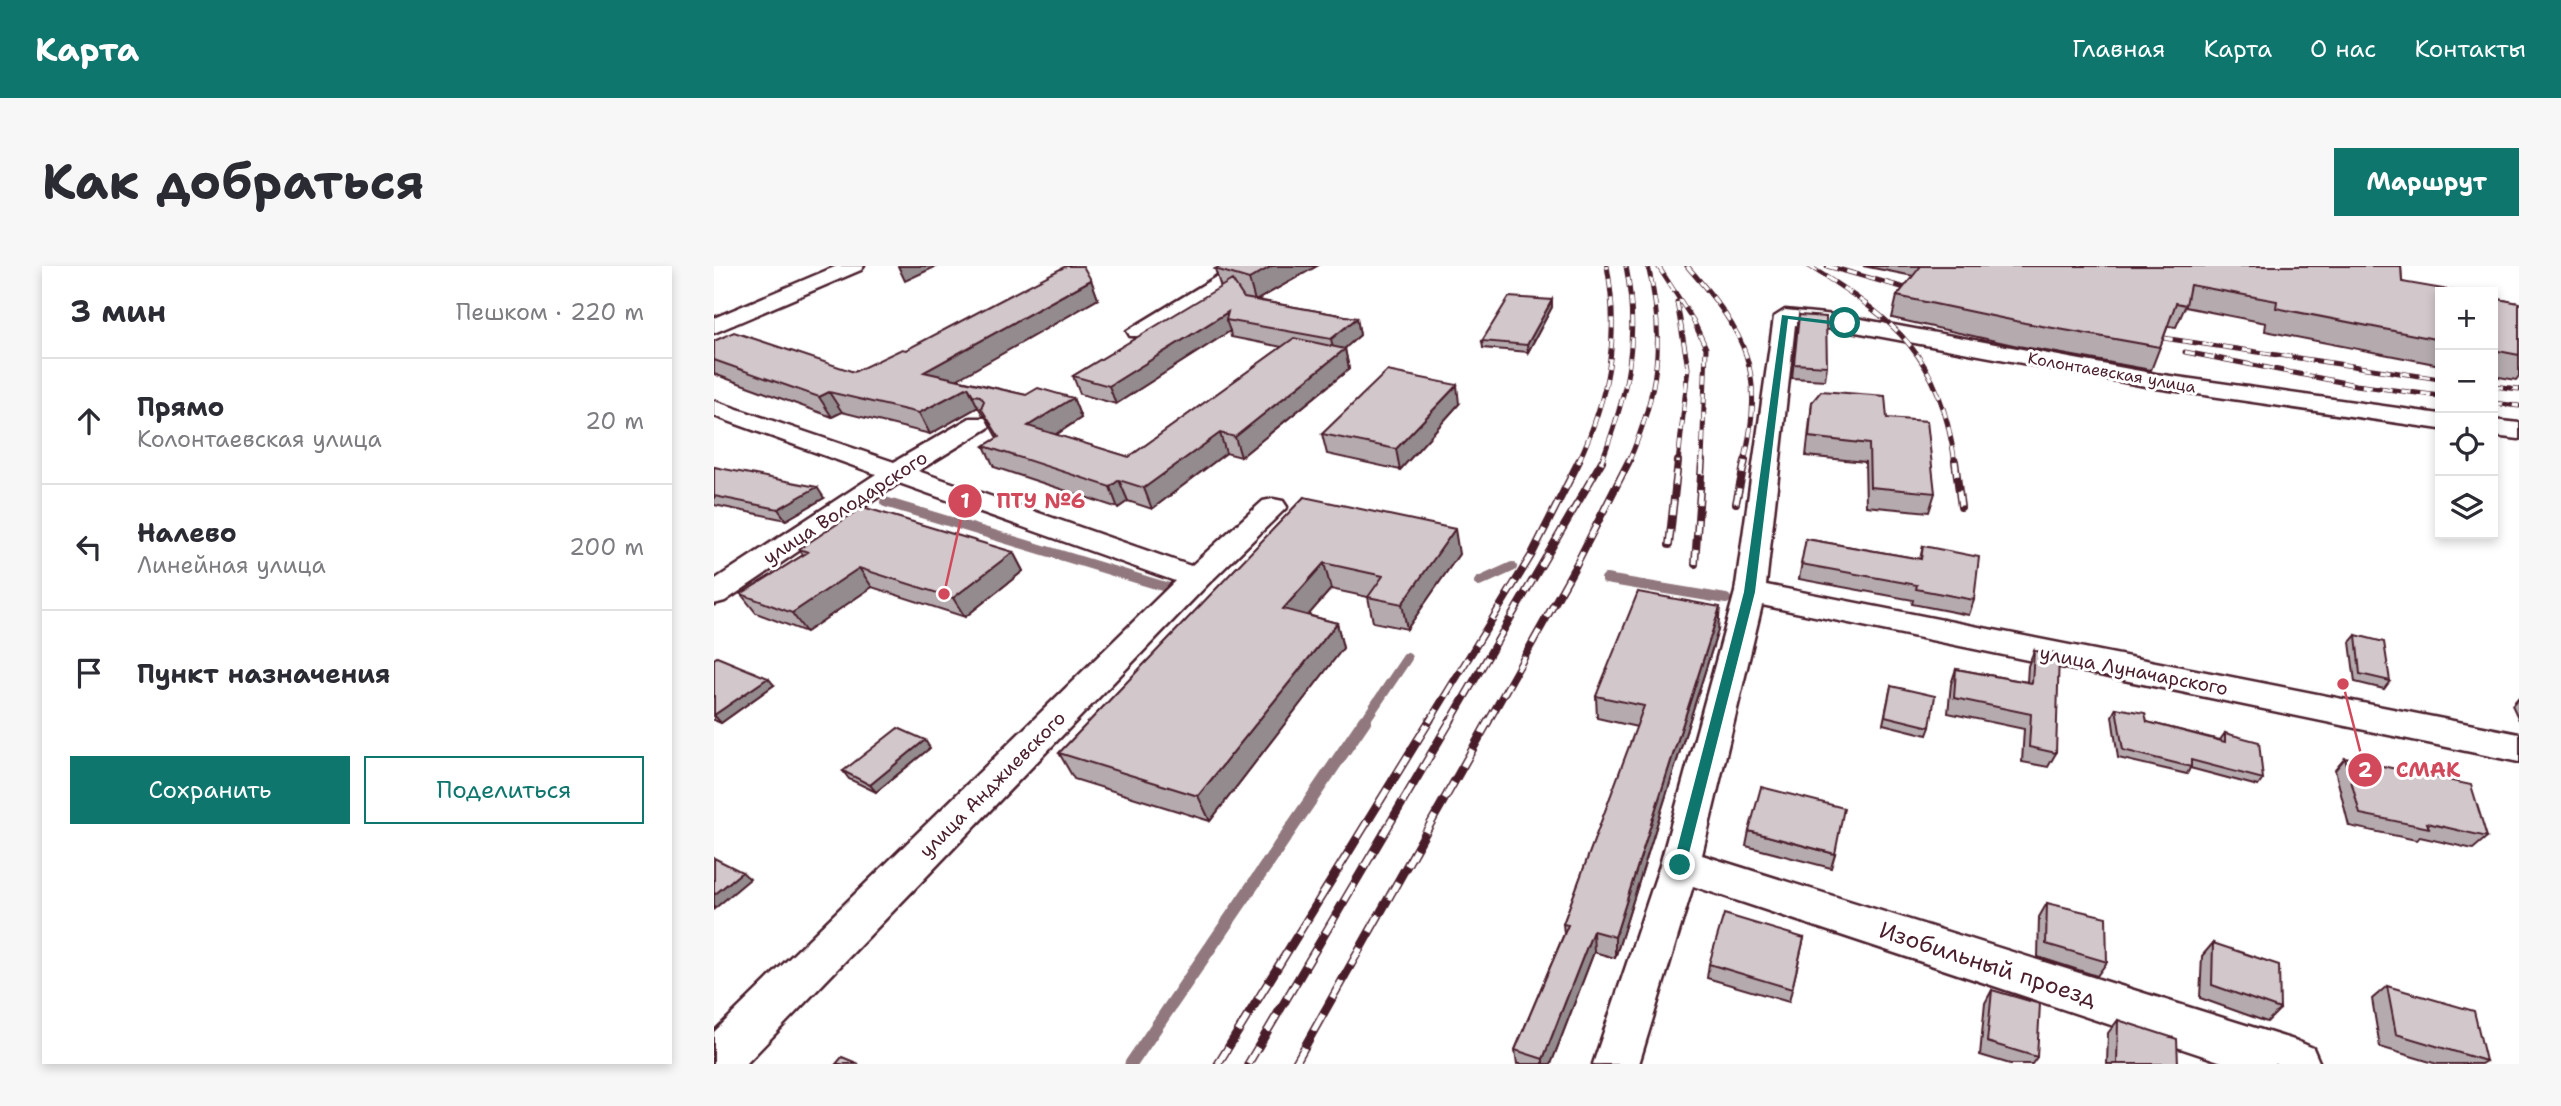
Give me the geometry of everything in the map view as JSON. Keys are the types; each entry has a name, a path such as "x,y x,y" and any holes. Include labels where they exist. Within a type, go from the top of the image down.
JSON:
{"street":[{"path":"714,326 854,266"},
{"path":"1138,331 1248,266"},
{"name":"Колонтаевская улица","path":"1750,592 1785,317 1845,323 2156,381 2435,420"},
{"path":"714,408 1196,578"},
{"name":"улица Володарского","path":"714,594 897,472 979,424"},
{"path":"2498,429 2519,432"},
{"name":"улица Анджиевского","path":"715,1064 1196,578 1273,507"},
{"path":"1616,1064 1680,865 1750,592"},
{"name":"улица Луначарского","path":"1750,592 2519,748"},
{"name":"Изобильный проезд","path":"1680,865 2297,1064"}],"building":[{"path":"1066,266 1083,266 1091,280 924,372 1026,395 1038,388 1073,398 1028,426 1129,457 1294,338 1345,349 1235,437 1220,433 1144,488 1119,480 1110,487 984,446 999,437 981,408 984,401 980,396 973,395 968,387 919,413 829,392 819,397 714,360 714,341 734,332 854,372 902,349 906,350"},
{"path":"1221,266 1272,266 1249,279 1215,269"},
{"path":"1921,266 2401,266 2402,282 2435,288 2435,339 2276,308 2277,301 2190,285 2186,305 2176,303 2160,347 2025,323 1897,296"},
{"path":"1232,280 1244,298 1357,318 1331,339 1226,320 1228,312 1109,386 1073,376"},
{"path":"1509,297 1552,300 1527,345 1482,341"},
{"path":"2498,299 2519,303 2519,355 2498,351"},
{"path":"1799,315 1826,317 1827,366 1794,364"},
{"path":"1387,371 1457,385 1396,449 1322,434"},
{"path":"1821,391 1885,396 1887,418 1927,421 1935,493 1870,487 1869,444 1809,437 1812,402"},
{"path":"714,467 817,487 778,509 714,496"},
{"path":"1304,497 1455,529 1402,604 1368,597 1383,576 1324,563 1283,609 1337,623 1198,796 1059,753"},
{"path":"863,507 1013,552 953,598 859,568 792,613 741,594 808,552 799,549"},
{"path":"1806,539 1921,559 1923,546 1979,557 1974,600 1916,589 1917,585 1801,564"},
{"path":"1638,592 1720,607 1615,937 1593,931 1543,1059 1515,1050 1568,925 1563,924 1644,706 1596,696"},
{"path":"2356,635 2384,642 2390,681 2360,674"},
{"path":"2034,651 2059,653 2056,753 2029,747 2031,714 1954,698 1956,669 2032,683"},
{"path":"717,657 768,678 714,715 714,659"},
{"path":"1891,686 1935,696 1930,727 1885,716"},
{"path":"2116,708 2145,713 2147,722 2225,742 2225,733 2259,742 2263,779 2191,760 2191,767 2123,750"},
{"path":"898,728 925,740 870,785 843,771"},
{"path":"2345,758 2471,785 2487,837 2427,823 2429,828 2360,814"},
{"path":"1761,787 1844,808 1835,854 1749,831"},
{"path":"714,858 742,872 714,895"},
{"path":"2047,903 2106,917 2107,962 2046,944"},
{"path":"1724,914 1804,938 1792,989 1709,964"},
{"path":"2213,943 2279,965 2280,1009 2212,985"},
{"path":"2387,986 2474,1011 2486,1061 2396,1034"},
{"path":"1992,990 2040,1004 2037,1057 1987,1042"},
{"path":"2118,1020 2177,1039 2178,1064 2117,1064"},
{"path":"842,1057 859,1064 836,1064"}],"waterway":[{"path":"885,502 1169,588"},
{"path":"1479,582 1512,567"},
{"path":"1606,579 1726,599"},
{"path":"1364,722 1407,658"},
{"path":"1131,1064 1365,720"}],"railway":[{"path":"1578,463 1597,414 1609,366 1612,318 1607,266"},
{"path":"1601,462 1618,413 1629,366 1632,318 1626,266"},
{"path":"1628,463 1646,414 1656,366 1657,318 1648,266"},
{"path":"1658,266 1693,320 1706,348 1702,463"},
{"path":"1687,266 1725,313 1746,356 1753,403 1744,463"},
{"path":"1809,266 1867,305 1890,324 1909,345 1938,394 1955,463"},
{"path":"1827,266 1923,293"},
{"path":"1677,302 1688,368 1678,463"},
{"path":"2143,335 2435,378"},
{"path":"2185,352 2356,385 2435,395"},
{"path":"2498,387 2519,389"},
{"path":"2498,404 2519,406"},
{"path":"1669,545 1678,461"},
{"path":"1695,564 1702,461"},
{"path":"1736,503 1745,461"},
{"path":"1955,461 1961,507"},
{"path":"1450,722 1601,462"},
{"path":"1429,722 1531,556 1578,463"},
{"path":"1488,722 1576,565 1628,463"},
{"path":"1218,1064 1430,720"},
{"path":"1248,1064 1451,720"},
{"path":"1295,1064 1489,720"}],"place":[{"name":"ПТУ №6","path":"944,594"},
{"name":"СМАК","path":"2343,684"}],"route":[{"path":"1680,865 1750,592 1785,317 1845,323"}]}
